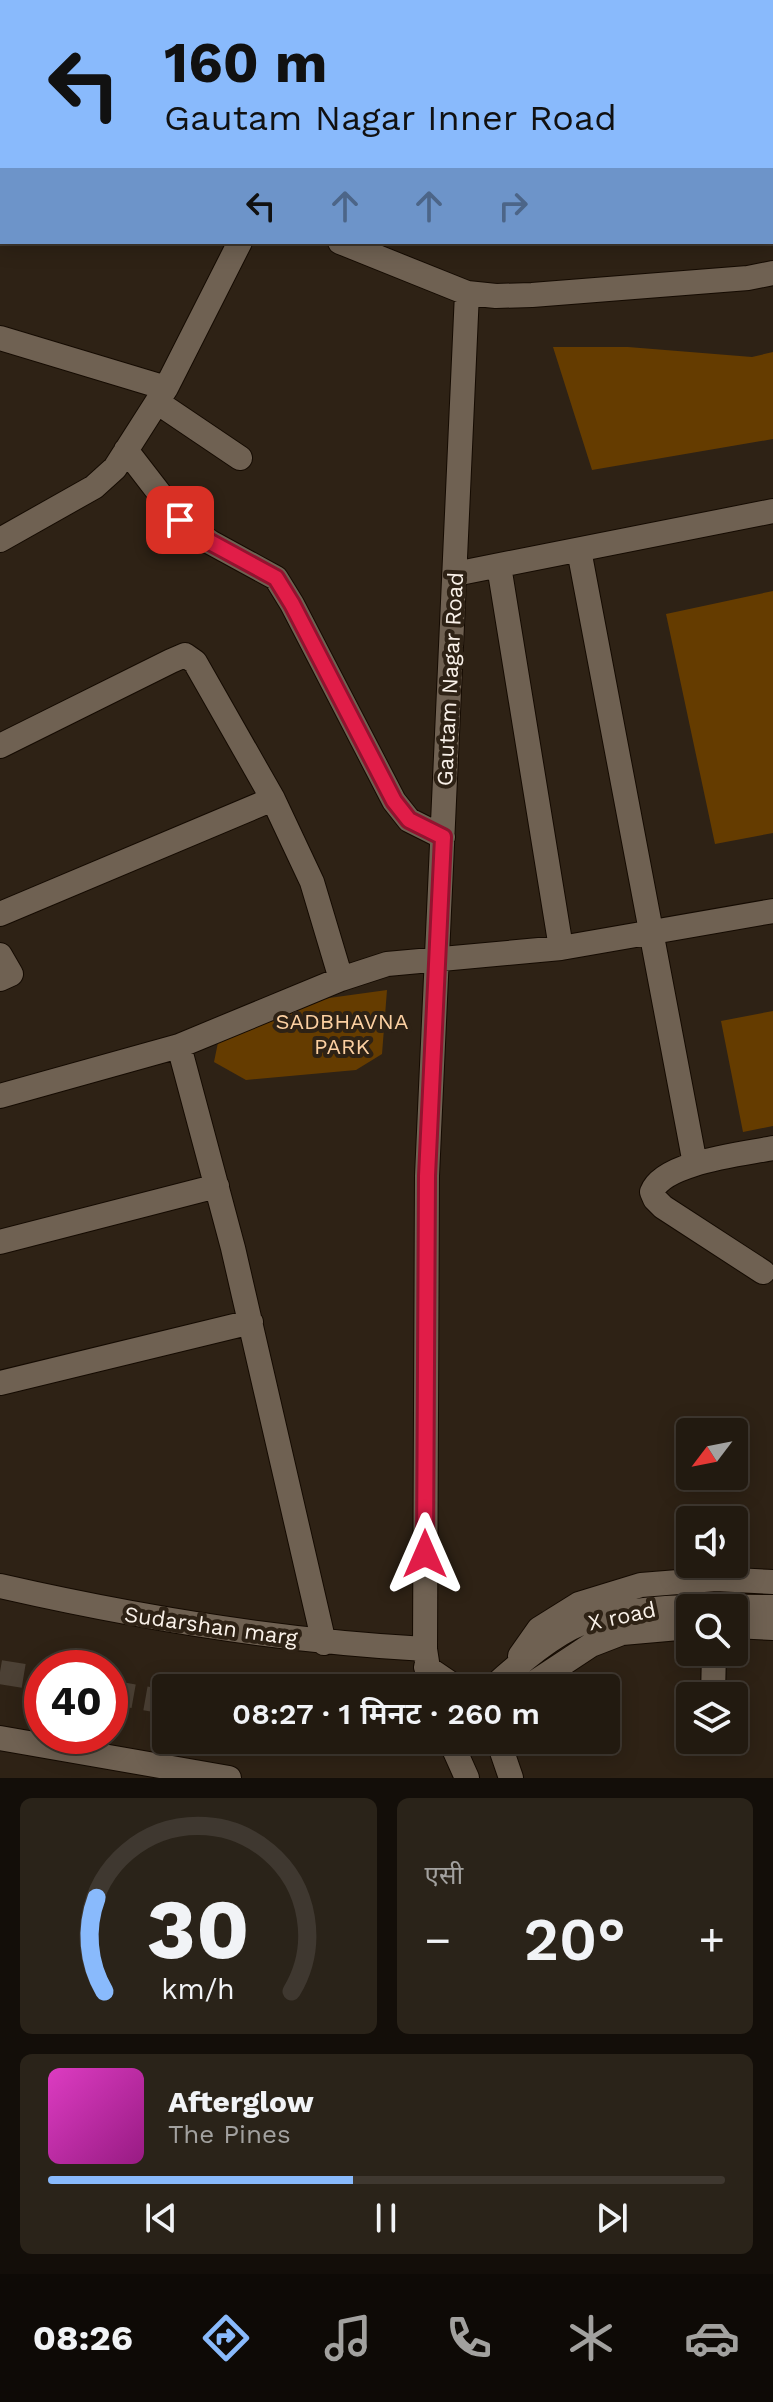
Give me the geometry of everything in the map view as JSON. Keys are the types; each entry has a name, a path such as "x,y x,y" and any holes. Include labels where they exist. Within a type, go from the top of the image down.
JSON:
{"street":[{"path":"0,540 94,487 115,468 161,395 239,244"},
{"path":"345,244 467,293 532,295 748,278 773,273"},
{"name":"Gautam Nagar Road","path":"427,1668 427,1176 467,293"},
{"path":"0,338 161,395 240,458"},
{"path":"126,450 180,520 210,542 276,578 394,801 409,820 443,837"},
{"path":"455,574 773,511"},
{"path":"579,550 695,1164"},
{"path":"499,566 561,948"},
{"path":"0,746 185,655 195,662 273,799 312,882 341,979"},
{"path":"0,914 273,799"},
{"path":"0,1096 179,1046 341,979 387,964 561,948 773,911"},
{"path":"0,955 11,974 0,979"},
{"path":"179,1046 251,1322 324,1643"},
{"path":"763,1272 655,1199 652,1192 661,1178 695,1164 773,1148"},
{"path":"0,1242 217,1186"},
{"path":"0,1383 251,1322"},
{"path":"514,1674 539,1629 579,1604 641,1585 667,1582 716,1579 773,1582"},
{"name":"Sudarshan marg","path":"0,1586 113,1612 324,1643 427,1668"},
{"name":"X road","path":"517,1674 540,1648 586,1621 663,1607 773,1607"},
{"path":"748,1627 773,1628"},
{"path":"528,1674 622,1633 676,1628"},
{"path":"0,1738 229,1778"},
{"path":"456,1754 467,1778"},
{"path":"503,1754 511,1778"}],"green space":[{"path":"553,347 628,347 752,357 773,352 773,439 592,470"},
{"path":"773,591 773,833 715,844 666,614"},
{"name":"SADBHAVNA PARK","path":"387,990 382,1054 356,1070 246,1080 214,1062 223,1018"},
{"path":"773,1011 773,1126 743,1132 721,1021"}],"tunnel":[{"path":"0,1672 24,1676"},
{"path":"128,1695 152,1700"}],"route":[{"path":"180,520 210,542 276,578 394,801 409,820 443,837 427,1176 425,1554"}]}
